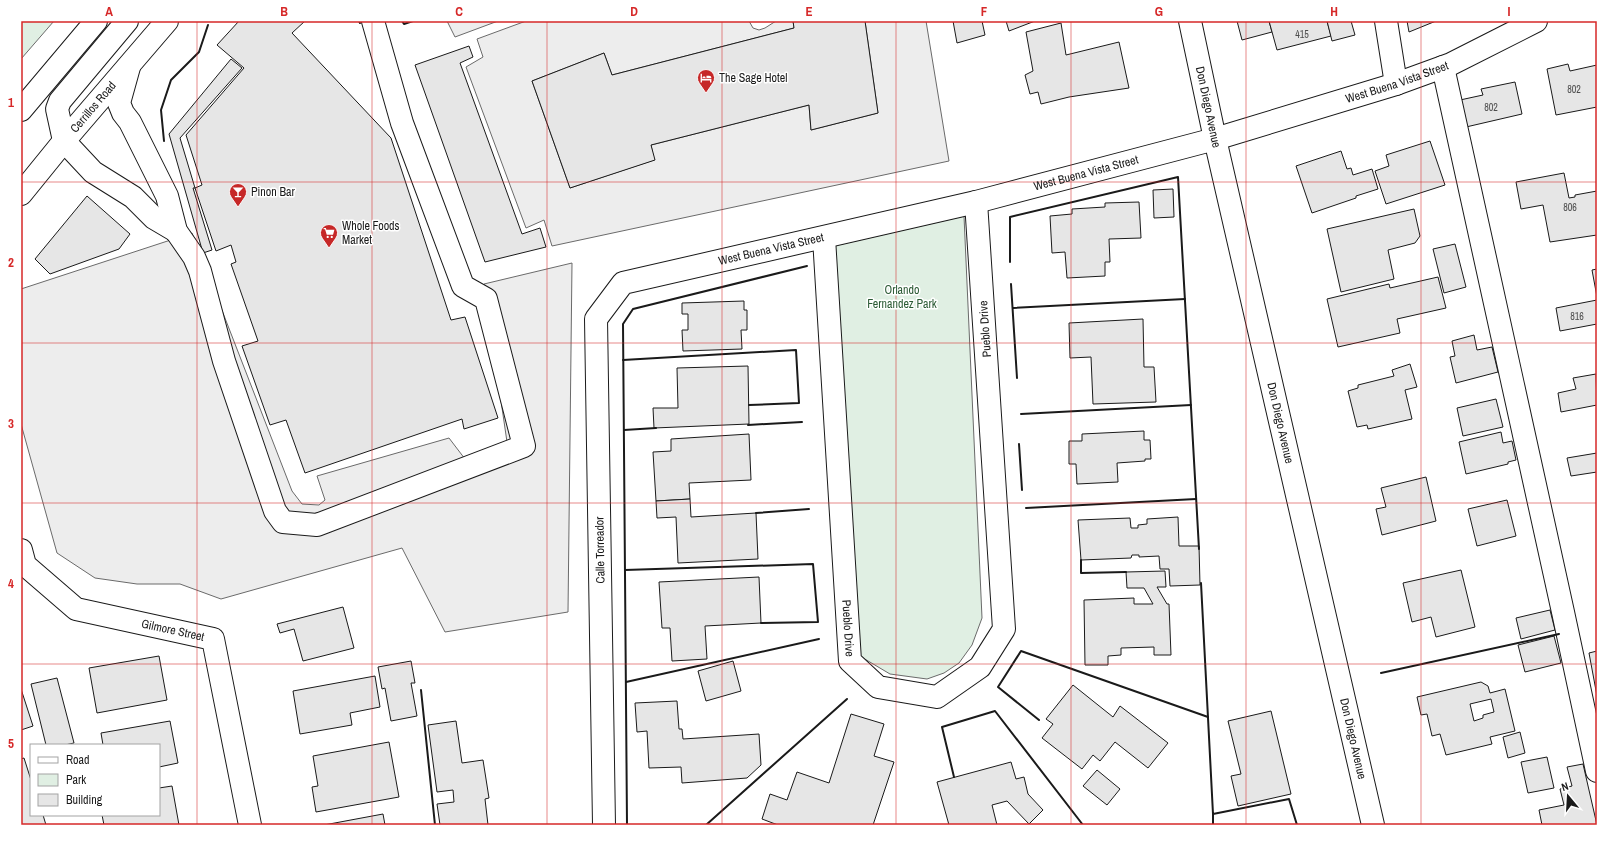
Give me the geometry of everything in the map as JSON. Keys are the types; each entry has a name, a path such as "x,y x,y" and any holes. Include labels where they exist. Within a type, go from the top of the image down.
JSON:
{"street":[{"path":"21,110 96,21"},
{"path":"127,21 60,101 57,110 64,141 93,172 133,198 154,218 176,231"},
{"name":"Cerrillos Road","path":"21,194 64,141 167,21"},
{"path":"129,67 119,103 167,196 176,231 194,257 200,271 224,361 275,511 283,522 317,525 524,446 486,299 463,286 402,123 373,21"},
{"name":"Don Diego Avenue","path":"1190,21 1215,139 1373,825"},
{"path":"1386,21 1396,84"},
{"name":"West Buena Vista Street","path":"623,283 976,202 1215,139 1396,84 1443,67 1536,21"},
{"path":"1443,67 1564,612 1597,771"},
{"name":"Pueblo Drive","path":"824,238 850,661 878,687 938,697 980,667 1004,629 976,202"},
{"name":"Calle Torreador","path":"604,825 596,319 623,283"},
{"name":"Gilmore Street","path":"22,561 76,609 213,639 250,825"}],"green space":[{"path":"21,21 54,21 21,59"},
{"name":"Orlando Fernandez Park","path":"964,216 982,618 972,645 959,663 944,673 927,679 890,674 858,655 833,246"}],"shaded area":[{"path":"447,21 498,21 455,37"},
{"path":"526,21 749,21 753,28 759,30 776,21 793,21 794,28 612,75 604,53 532,81 570,188 654,160 651,145 809,105 811,130 878,113 865,21 926,21 949,161 552,246 544,220 526,228 466,67 483,57 477,39"},
{"path":"192,233 292,491 302,504 319,505 325,500 317,476 449,438 465,459 507,442 484,284 572,263 568,612 445,632 402,548 221,599 180,584 137,584 95,578 57,553 21,424 21,289"}],"building":[{"name":"Whole Foods Market","path":"239,21 305,21 292,33 391,138 451,320 465,317 498,418 464,429 462,419 305,473 286,420 270,425 242,346 258,341 231,264 236,262 231,245 216,251 195,188 202,185 186,135 244,68 217,45"},
{"name":"The Sage Hotel","path":"793,21 865,21 878,113 811,130 809,105 651,145 655,160 570,188 532,81 604,53 612,75 794,28"},
{"path":"953,21 982,21 985,35 957,43"},
{"path":"1006,21 1035,21 1009,31"},
{"path":"1237,21 1269,21 1272,32 1242,40"},
{"path":"1269,21 1327,21 1331,36 1277,50"},
{"path":"1327,21 1351,21 1355,35 1332,41"},
{"path":"1407,21 1436,21 1409,32"},
{"path":"1061,23 1066,55 1119,42 1129,88 1069,97 1041,104 1038,92 1030,94 1025,75 1033,71 1026,32"},
{"path":"469,46 473,57 460,63 522,234 540,228 546,247 485,262 415,65"},
{"path":"231,59 242,68 180,138 195,188 193,188 212,250 203,253 169,134"},
{"path":"1568,64 1570,71 1597,65 1597,107 1556,115 1547,69"},
{"path":"1515,82 1522,114 1466,127 1460,100 1483,95 1481,89"},
{"path":"1430,141 1445,185 1386,204 1375,171 1389,166 1386,155"},
{"path":"1341,151 1347,169 1351,168 1353,175 1372,169 1378,189 1312,213 1296,166"},
{"path":"1564,173 1569,198 1575,197 1575,195 1597,191 1597,235 1550,242 1543,205 1521,209 1516,182"},
{"path":"1173,189 1174,217 1154,218 1153,190"},
{"path":"87,196 130,234 119,249 50,274 35,259"},
{"path":"1139,202 1141,238 1109,239 1110,262 1105,262 1105,276 1067,278 1065,252 1052,253 1050,216 1072,214 1072,209 1105,207 1105,203"},
{"path":"1414,209 1420,236 1415,243 1388,250 1394,279 1341,292 1327,229"},
{"path":"1455,244 1466,287 1444,293 1433,249"},
{"path":"1597,269 1597,297 1592,270"},
{"path":"1438,277 1446,308 1397,319 1400,333 1338,347 1327,299 1389,284 1390,288"},
{"path":"1597,300 1597,324 1560,331 1556,308"},
{"path":"744,301 744,310 747,310 747,330 741,330 742,349 683,351 682,330 688,330 688,314 682,314 682,303"},
{"path":"1143,319 1144,367 1154,367 1156,402 1093,404 1091,357 1070,358 1069,323"},
{"path":"1474,335 1477,350 1492,347 1498,372 1456,383 1450,357 1455,356 1452,341"},
{"path":"1410,364 1417,387 1405,390 1412,419 1368,429 1367,425 1357,427 1348,391 1358,388 1358,385 1394,376 1392,370"},
{"path":"748,366 749,424 654,428 653,408 678,408 677,368"},
{"path":"1596,374 1597,405 1561,412 1558,393 1576,389 1573,378"},
{"path":"1496,399 1503,427 1463,436 1457,408"},
{"path":"1144,431 1144,440 1150,440 1151,459 1145,459 1145,461 1117,463 1118,482 1077,484 1076,464 1069,464 1069,441 1082,441 1082,434"},
{"path":"1501,432 1503,443 1512,441 1516,460 1508,462 1508,464 1466,474 1459,442"},
{"path":"749,434 751,480 689,483 690,499 656,501 653,452 671,451 671,439"},
{"path":"1597,453 1597,472 1571,476 1567,458"},
{"path":"1426,477 1436,521 1382,535 1376,509 1386,507 1381,488"},
{"path":"690,499 691,517 756,513 758,559 678,563 676,517 657,518 656,501"},
{"path":"1507,500 1516,536 1477,546 1468,509"},
{"path":"1178,517 1179,546 1199,546 1200,585 1170,586 1169,569 1160,569 1159,556 1139,557 1139,555 1132,555 1131,558 1081,560 1078,520 1130,518 1131,528 1138,528 1138,525 1147,524 1147,519"},
{"path":"1461,570 1475,627 1436,637 1431,617 1412,622 1403,583"},
{"path":"1165,571 1166,587 1157,587 1167,604 1169,604 1171,655 1154,655 1154,647 1121,648 1121,655 1108,656 1108,665 1085,665 1084,600 1134,598 1134,604 1153,604 1144,588 1127,588 1126,572"},
{"path":"759,577 761,623 705,626 707,659 672,661 670,628 662,628 659,582"},
{"path":"343,607 354,648 303,661 294,629 280,633 277,624"},
{"path":"1550,610 1555,630 1521,639 1516,618"},
{"path":"1554,636 1561,663 1525,672 1518,645"},
{"path":"1597,651 1597,696 1589,653"},
{"path":"159,656 167,700 97,713 89,668"},
{"path":"411,661 415,683 411,683 417,716 391,721 385,688 382,689 378,667"},
{"path":"733,661 741,691 706,701 698,671"},
{"path":"375,676 380,707 350,713 352,725 300,734 293,691"},
{"path":"57,678 74,743 46,744 31,684"},
{"path":"1481,682 1488,686 1490,693 1505,689 1515,731 1490,737 1492,744 1446,755 1440,734 1432,736 1427,714 1421,715 1417,697","holes":["1491,699 1494,712 1483,715 1483,718 1474,721 1470,704"]},
{"path":"1073,685 1113,717 1120,706 1168,743 1148,768 1115,742 1100,761 1093,755 1082,769 1042,738 1053,724 1046,719"},
{"path":"21,689 33,726 21,730"},
{"path":"677,701 679,729 682,729 683,739 759,734 761,765 747,778 682,783 681,767 649,768 647,731 637,732 635,703"},
{"path":"1271,711 1291,794 1238,806 1231,776 1241,774 1228,721"},
{"path":"851,714 884,724 874,756 894,762 873,825 778,825 762,819 770,794 787,800 797,772 829,783"},
{"path":"170,721 178,763 160,767 160,744 103,744 101,733"},
{"path":"456,721 462,763 483,760 489,798 485,799 488,825 440,825 437,804 454,802 453,790 437,792 428,725"},
{"path":"1520,732 1525,753 1508,758 1503,737"},
{"path":"389,742 399,797 316,812 312,787 318,786 313,756"},
{"path":"1547,757 1554,788 1528,793 1521,762"},
{"path":"24,758 30,777 30,816 43,816 46,825 21,825 21,759"},
{"path":"1011,762 1016,779 1024,777 1028,794 1043,810 1029,824 1007,801 992,805 997,825 949,825 937,782"},
{"path":"1583,764 1597,825 1542,825 1539,810 1564,805 1560,789 1572,786 1567,767"},
{"path":"1097,770 1120,789 1107,805 1083,786"},
{"path":"172,786 179,825 104,825 102,816 160,816 160,788"},
{"path":"383,814 385,825 324,825"}],"wall":[{"path":"402,21 404,24 413,21"},
{"path":"164,141 161,110 171,80 199,52 208,25"},
{"path":"1010,262 1010,217 1178,177 1199,549"},
{"path":"627,825 623,324 633,309 807,266"},
{"path":"1011,284 1017,378"},
{"path":"1013,308 1185,299"},
{"path":"623,360 796,350 799,403 749,405"},
{"path":"1021,414 1191,405"},
{"path":"748,425 802,422"},
{"path":"624,430 656,428"},
{"path":"1019,444 1022,490"},
{"path":"1026,508 1196,499"},
{"path":"756,513 809,509"},
{"path":"1081,560 1081,573 1126,572"},
{"path":"625,570 813,564 818,622 761,623"},
{"path":"1201,583 1213,814 1289,799 1297,825"},
{"path":"1381,673 1559,634"},
{"path":"626,682 819,639"},
{"path":"1039,720 998,687 1021,651 1208,717"},
{"path":"421,690 435,825"},
{"path":"706,825 847,699"},
{"path":"954,777 942,727 995,711 1083,825"},
{"path":"1213,814 1213,825"}],"place":[{"name":"The Sage Hotel","path":"706,93"},
{"name":"Pinon Bar","path":"238,207"},
{"name":"Whole Foods Market","path":"329,248"}]}
